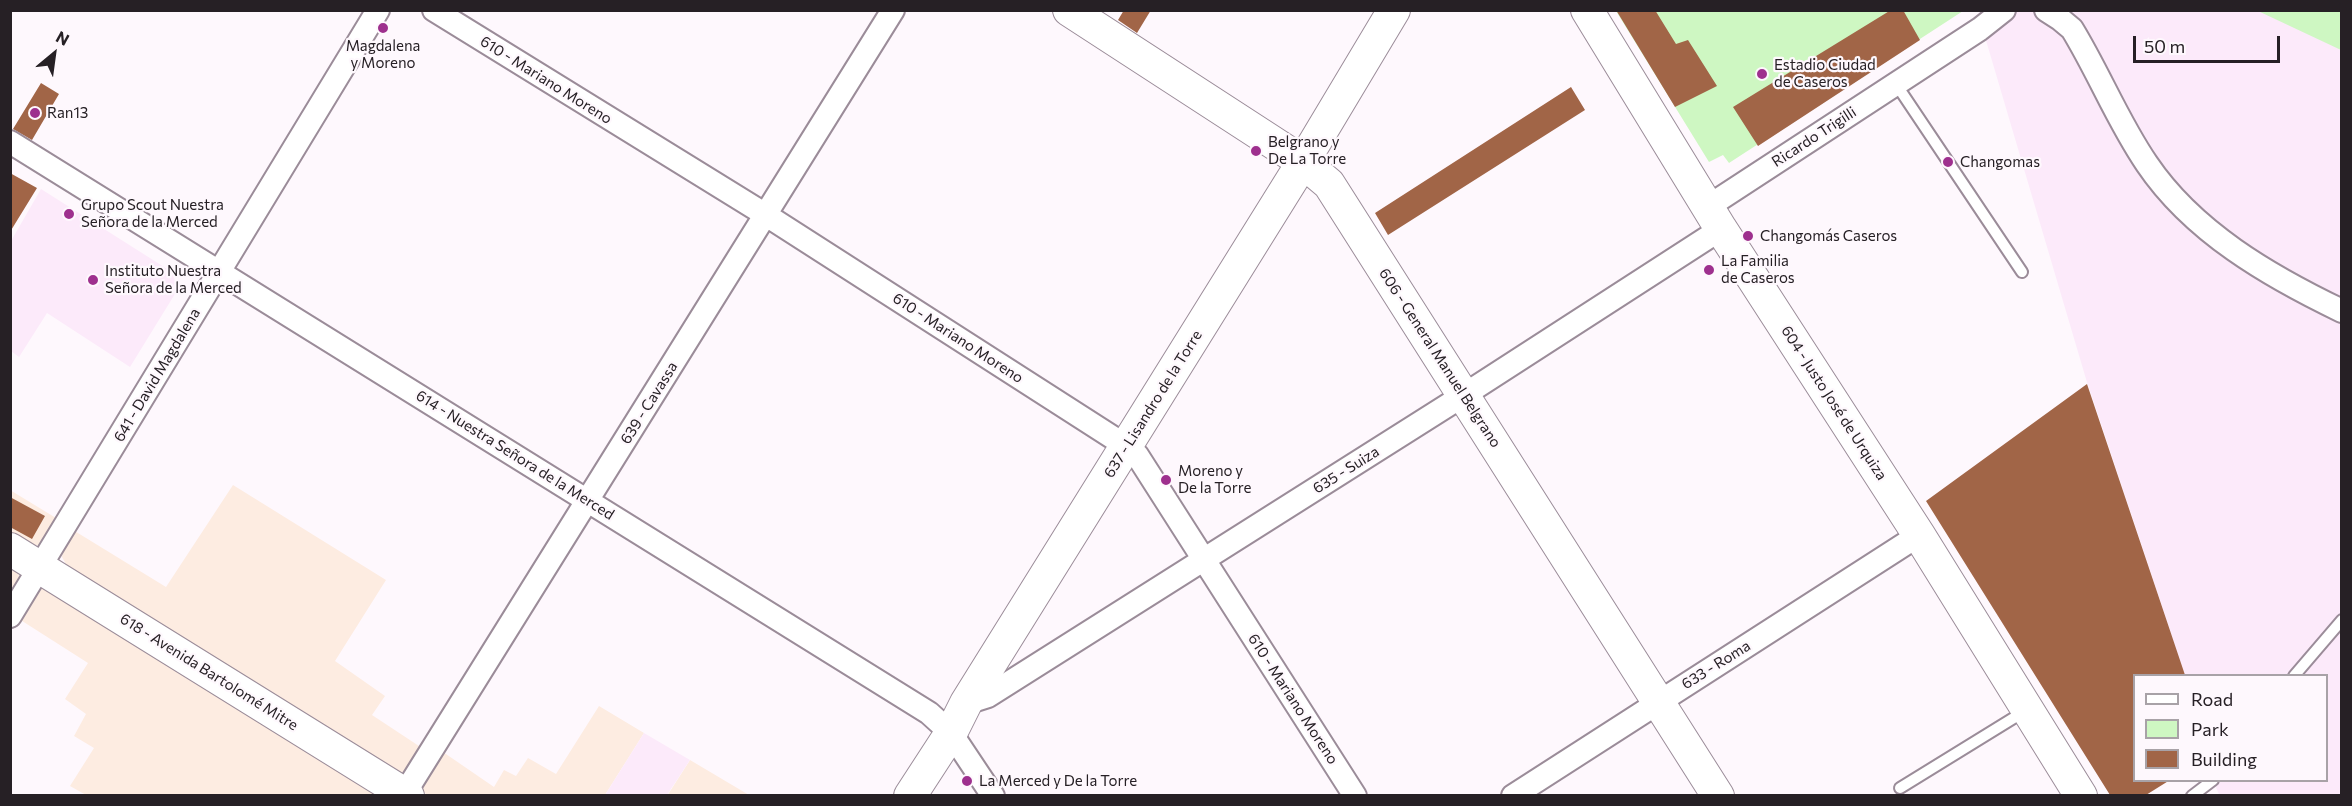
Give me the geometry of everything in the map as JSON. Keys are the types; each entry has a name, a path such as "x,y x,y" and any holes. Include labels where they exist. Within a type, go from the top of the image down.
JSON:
{"street":[{"name":"641 - David Magdalena","path":"10,615 378,10"},
{"name":"610 - Mariano Moreno","path":"434,10 766,215 1137,455 1355,795"},
{"name":"639 - Cavassa","path":"405,795 894,10"},
{"name":"606 - General Manuel Belgrano","path":"1069,10 1304,162 1329,184 1718,795"},
{"name":"637 - Lisandro de la Torre","path":"910,795 951,733 966,703 1304,162 1394,10"},
{"name":"604 - Justo José de Urquiza","path":"1587,10 1715,218 1919,535 2081,795"},
{"name":"Ricardo Trigilli","path":"1715,218 1896,84 1980,29 2004,10"},
{"path":"2046,10 2072,29 2146,164 2168,192 2195,220 2274,274 2342,311"},
{"name":"614 - Nuestra Señora de la Merced","path":"10,142 929,713 951,733 993,795"},
{"name":"635 - Suiza","path":"966,703 988,696 1464,395 1715,218"},
{"name":"633 - Roma","path":"1513,795 1919,535"},
{"name":"618 - Avenida Bartolomé Mitre","path":"10,549 405,795"}],"lane":[{"path":"1896,84 2022,272"},
{"path":"2295,674 2338,632 2342,620"},
{"path":"1900,788 2027,709"},
{"path":"2192,795 2210,782"}],"shaded area":[{"path":"1979,11 2341,11 2341,795 2220,796 2217,790 2214,782 2328,782 2328,674 2185,674 2086,379 1985,37 1980,29"},
{"name":"Instituto Nuestra Señora de la Merced","path":"41,189 172,272 178,289 130,367 47,313 19,357 11,351 11,241"},
{"path":"233,485 386,580 335,661 385,696 372,715 422,748 409,768 401,773 387,768 67,566 62,557 63,546 73,530 166,587"},
{"path":"10,490 56,518 41,544 32,547 11,535"},
{"path":"11,558 16,565 20,580 11,594"},
{"path":"44,586 381,795 86,795 70,786 94,748 74,736 86,714 65,699 88,663 19,619 36,592"},
{"path":"599,706 644,733 605,795 427,795 423,791 422,785 443,752 494,787 504,770 516,776 528,758 556,774"},
{"path":"644,733 690,760 667,795 605,795"},
{"path":"690,760 749,795 667,796"}],"green space":[{"name":"Estadio Ciudad de Caseros","path":"1616,11 1963,11 1729,163 1723,155 1709,162"},
{"path":"2258,11 2341,11 2341,50"}],"building":[{"path":"1124,10 1151,10 1137,33 1118,20"},
{"path":"1616,10 1655,10 1676,44 1688,40 1717,86 1675,107"},
{"path":"1891,10 1903,10 1920,40 1758,146 1733,107"},
{"name":"Ran13","path":"41,83 59,94 32,140 13,129"},
{"path":"1571,87 1585,110 1388,235 1375,213"},
{"path":"10,173 37,188 10,232"},
{"path":"2087,384 2185,674 2133,674 2133,782 2167,782 2146,795 2110,795 1926,501"},
{"path":"10,497 45,516 32,539 10,527"}],"place":[{"name":"Magdalena y Moreno","path":"383,28"},
{"name":"Estadio Ciudad de Caseros","path":"1762,74"},
{"name":"Ran13","path":"35,113"},
{"name":"Belgrano y De La Torre","path":"1256,151"},
{"name":"Changomas","path":"1948,162"},
{"name":"Grupo Scout Nuestra Señora de la Merced","path":"69,214"},
{"name":"Changomás Caseros","path":"1748,236"},
{"name":"La Familia de Caseros","path":"1709,270"},
{"name":"Instituto Nuestra Señora de la Merced","path":"93,280"},
{"name":"Moreno y De la Torre","path":"1166,480"},
{"name":"La Merced y De la Torre","path":"967,781"}]}
